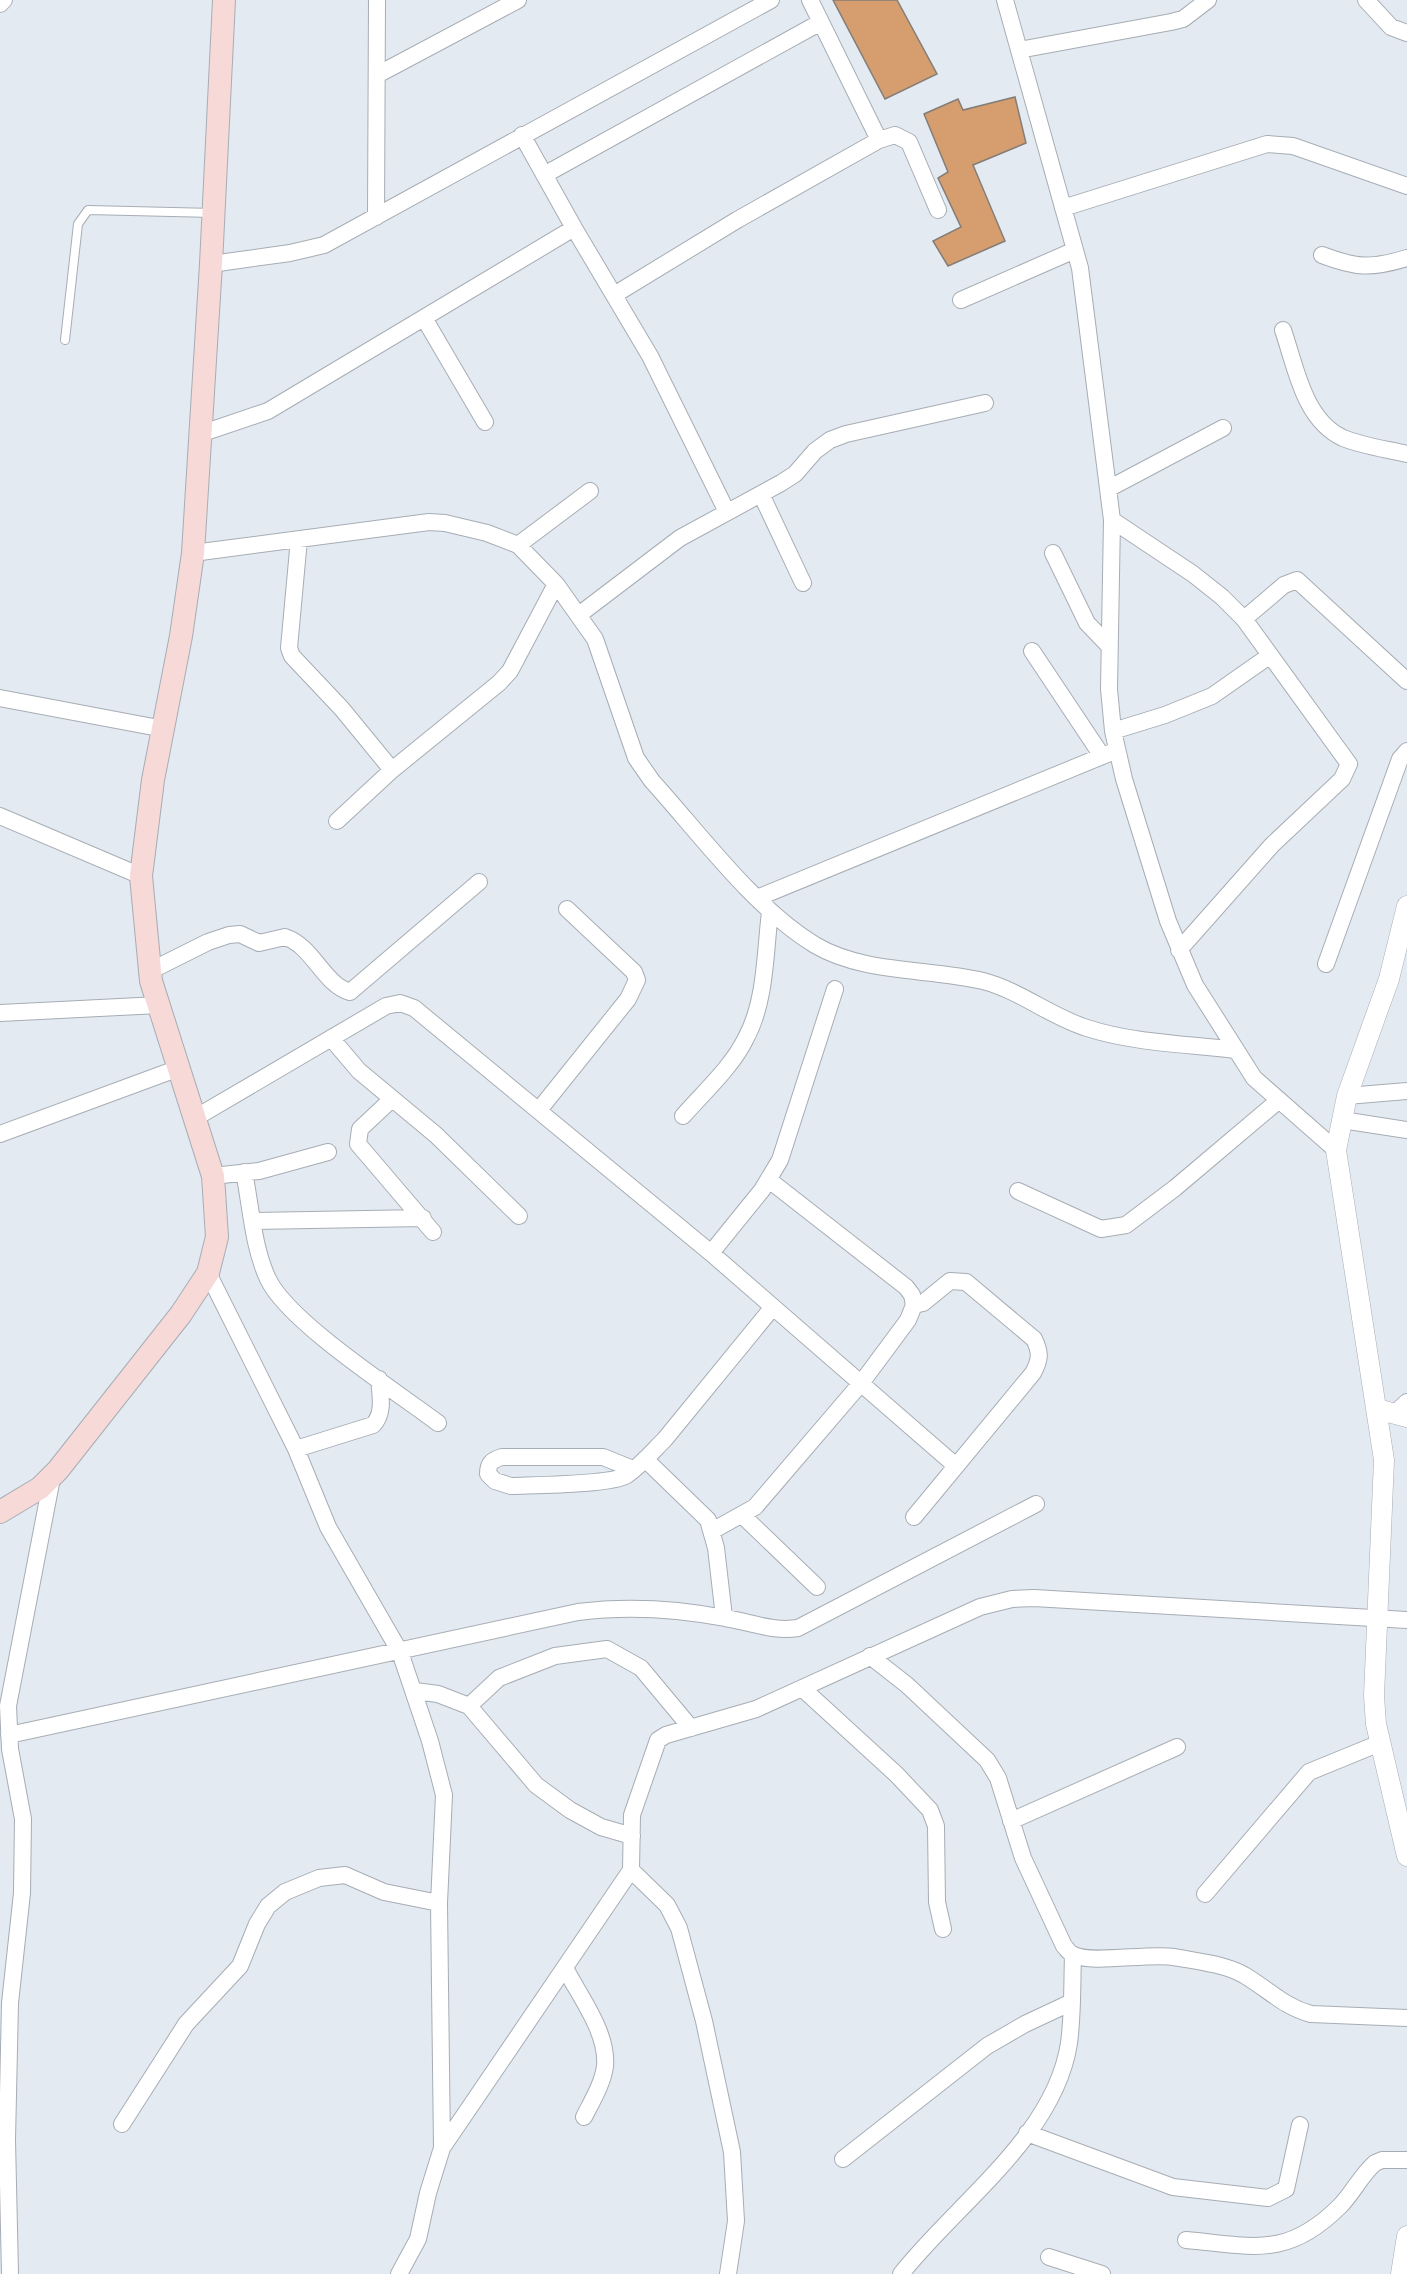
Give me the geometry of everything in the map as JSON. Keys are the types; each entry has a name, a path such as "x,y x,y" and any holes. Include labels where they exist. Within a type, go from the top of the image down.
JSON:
{"main road":[{"path":"0,1512 40,1488 52,1478 181,1314 208,1273 217,1237 213,1176 150,971 141,876 153,780 181,636 193,553 225,0"}],"street":[{"path":"0,4 4,0"},
{"path":"376,217 377,0"},
{"path":"377,75 518,0"},
{"path":"211,264 290,253 324,244 771,0"},
{"path":"810,0 879,140"},
{"path":"1005,0 1080,268 1112,520 1109,688 1113,731 1109,753"},
{"path":"1019,50 1183,19 1208,0"},
{"path":"1366,0 1391,27 1407,33"},
{"path":"544,175 821,22"},
{"path":"522,135 573,228 650,356 727,512"},
{"path":"614,295 737,220 879,140 895,135 909,142 938,210"},
{"path":"1063,208 1267,144 1293,146 1407,186"},
{"path":"200,434 243,422 268,411 573,228"},
{"path":"961,300 1076,250"},
{"path":"1322,255 1363,267 1381,266 1407,258"},
{"path":"424,318 485,422"},
{"path":"1283,330 1311,410 1325,427 1358,443 1407,453"},
{"path":"580,614 680,538 795,474 815,451 830,440 985,403"},
{"path":"1108,489 1223,428"},
{"path":"518,545 590,491"},
{"path":"761,494 803,583"},
{"path":"1112,520 1193,574 1222,597 1244,619 1349,764 1347,771 1272,845 1179,950"},
{"path":"193,553 429,522 445,523 487,533 518,545 556,584 580,614 605,662 636,758 652,781 770,912 816,945 842,956 983,981 1015,992 1084,1028 1110,1035 1235,1050"},
{"path":"298,539 289,648 292,656 342,710 392,770"},
{"path":"1053,553 1087,623 1110,647"},
{"path":"1244,619 1284,585 1297,580 1407,681"},
{"path":"337,821 392,770 505,677 556,584"},
{"path":"1032,651 1109,753 1168,921 1195,985 1254,1078 1336,1150"},
{"path":"1113,731 1165,715 1212,696 1269,656"},
{"path":"0,698 164,729"},
{"path":"1326,964 1400,759 1407,751"},
{"path":"757,898 1109,753"},
{"path":"0,816 141,876"},
{"path":"150,971 208,942 229,935 240,933 259,943 285,937 302,947 337,985 350,992 479,882"},
{"path":"1407,906 1404,930 1389,979 1347,1096 1336,1150 1396,1411 1384,1460 1374,1696 1380,1743 1407,1856"},
{"path":"539,1110 628,999 637,980 634,972 567,909"},
{"path":"683,1116 737,1053 747,1037 758,1004 770,912"},
{"path":"711,1253 769,1180 780,1160 835,989"},
{"path":"195,1118 386,1006 400,1003 414,1008 711,1253 956,1466"},
{"path":"0,1013 159,1005"},
{"path":"331,1038 359,1071 436,1136 519,1216"},
{"path":"0,1134 179,1068"},
{"path":"1347,1096 1407,1091"},
{"path":"253,1221 428,1225 358,1144 360,1129 392,1099"},
{"path":"1018,1191 1101,1229 1126,1225 1168,1194 1278,1101"},
{"path":"1342,1120 1407,1130"},
{"path":"213,1176 244,1172 328,1152"},
{"path":"244,1172 263,1269 281,1298 304,1321 438,1423"},
{"path":"712,1531 755,1507 862,1382 908,1320 914,1305 912,1295 906,1287 769,1180"},
{"path":"208,1273 296,1449 328,1527 400,1652 415,1691 444,1795 439,1903 442,2148"},
{"path":"914,1305 923,1303 950,1281 966,1282 1034,1339 1040,1351 1033,1373 914,1517"},
{"path":"724,1617 712,1531 708,1520 639,1464 603,1457 502,1457 493,1460 488,1466 488,1473 495,1481 511,1486 621,1478 639,1464 773,1307"},
{"path":"296,1449 374,1425 380,1419 381,1411 379,1379"},
{"path":"10,2274 4,2067 21,1893 23,1819 6,1746 8,1706 52,1478"},
{"path":"6,1746 400,1652 601,1609 642,1609 724,1617 783,1630 798,1628 1036,1504"},
{"path":"742,1515 817,1587"},
{"path":"399,2274 418,2239 428,2193 442,2148 631,1870 632,1815 658,1740 756,1709 980,1607 1012,1599 1175,1604 1407,1620"},
{"path":"469,1706 499,1678 555,1656 607,1650 641,1668 690,1728"},
{"path":"870,1656 915,1693 987,1760 998,1778 1028,1869 1064,1946 1073,1955 1086,1959 1149,1954 1173,1957 1228,1968 1244,1975 1297,2011 1311,2014 1407,2018"},
{"path":"802,1688 914,1791 930,1810 936,1826 937,1902 943,1929"},
{"path":"415,1691 438,1694 469,1706 536,1785 570,1810 601,1827 632,1836"},
{"path":"1205,1894 1309,1772 1380,1743"},
{"path":"1011,1821 1177,1747"},
{"path":"631,1870 667,1905 679,1928 704,2020 732,2152 736,2221 728,2274"},
{"path":"122,2124 186,2024 240,1966 268,1906 285,1892 309,1881 345,1875 384,1892 439,1903"},
{"path":"0,1940 17,1935"},
{"path":"902,2274 914,2267 987,2184 1038,2118 1055,2084 1069,2044 1073,1955"},
{"path":"565,1968 600,2035 605,2052 605,2068 584,2117"},
{"path":"843,2159 987,2046 1025,2024 1072,2002"},
{"path":"1027,2133 1173,2187 1268,2198 1286,2189 1300,2125"},
{"path":"1186,2240 1277,2246 1317,2227 1341,2205 1375,2163 1382,2160 1407,2160"},
{"path":"1403,2272 1407,2236"},
{"path":"1048,2257 1102,2274"}],"lane":[{"path":"65,340 78,224 88,210 214,213"}],"building":[{"path":"833,0 897,0 937,74 885,99"},
{"path":"1015,97 1026,143 973,165 1005,241 948,266 933,241 961,227 938,178 948,172 924,114 958,99 963,110"}]}
